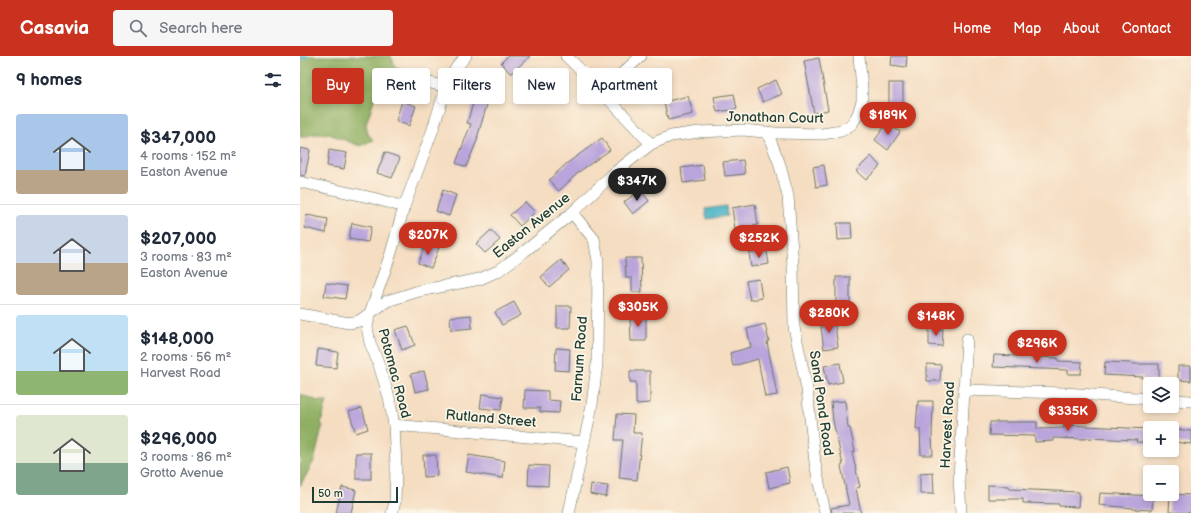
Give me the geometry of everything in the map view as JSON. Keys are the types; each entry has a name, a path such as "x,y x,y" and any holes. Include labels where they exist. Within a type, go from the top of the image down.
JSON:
{"street":[{"name":"Potomac Road","path":"456,68 466,56"},
{"path":"566,56 578,68"},
{"path":"628,68 641,56"},
{"name":"Jonathan Court","path":"651,144 671,136 699,132 743,130 822,134 841,131 852,124 858,114 862,101 859,56"},
{"name":"Potomac Road","path":"392,513 395,501 396,466 394,425 389,397 378,362 370,343 367,327 370,313 391,253 404,207 441,104"},
{"path":"613,104 651,144"},
{"name":"Sand Pond Road","path":"767,132 779,162 788,196 793,266 794,327 807,389 815,463 825,513"},
{"name":"Easton Avenue","path":"300,314 348,323 358,321 387,301 419,291 480,279 498,271 572,213 614,173 651,144"},
{"path":"300,182 373,198 404,207"},
{"name":"Farnum Road","path":"569,513 592,405 597,364 598,260 594,239 572,213"},
{"name":"Harvest Road","path":"961,513 959,478 967,339"},
{"path":"964,390 1065,393 1143,399"},
{"path":"1179,400 1191,401"},
{"name":"Rutland Street","path":"394,425 584,442"}],"green space":[{"path":"300,56 391,56 396,68 372,68 373,104 366,124 368,134 373,140 360,146 329,134 312,134 306,137 300,137"},
{"path":"300,394 318,401 327,401 321,423 323,426 314,461 300,486"}],"water":[{"path":"726,206 727,216 707,219 705,209"}],"building":[{"path":"508,56 530,56 517,68 513,68 513,72 511,74 501,63"},
{"path":"892,56 907,56 906,67 891,65"},
{"path":"819,58 828,110 814,113 804,61"},
{"path":"776,80 782,94 763,102 757,89"},
{"path":"889,83 903,83 903,106 889,106"},
{"path":"734,94 737,109 717,112 714,97"},
{"path":"688,96 693,114 668,120 664,104 672,104 672,100"},
{"path":"401,104 410,104 416,106 409,126 396,121"},
{"path":"473,104 487,104 478,138 466,167 456,163 471,124 467,123"},
{"path":"887,123 900,132 888,150 875,140"},
{"path":"602,138 610,150 580,171 559,191 549,180 566,164"},
{"path":"300,148 310,150 305,176 300,175"},
{"path":"329,150 347,153 344,169 327,166"},
{"path":"385,152 400,158 392,178 377,173"},
{"path":"871,156 880,166 866,180 856,171"},
{"path":"743,160 745,174 725,176 723,162"},
{"path":"703,165 705,180 683,183 681,168"},
{"path":"824,165 827,185 816,187 813,167"},
{"path":"443,190 456,195 449,216 436,211"},
{"path":"641,190 649,201 633,214 624,202"},
{"path":"525,202 535,212 520,226 510,215"},
{"path":"755,204 758,225 735,229 732,208"},
{"path":"307,215 328,219 326,233 305,228"},
{"path":"352,223 371,227 368,242 349,239"},
{"path":"837,223 851,223 852,239 838,240"},
{"path":"491,230 500,240 485,253 476,244"},
{"path":"426,243 439,248 431,268 418,263"},
{"path":"767,251 769,264 751,267 749,253"},
{"path":"625,258 641,258 642,292 632,292 632,278 626,278"},
{"path":"561,260 569,270 549,287 541,277"},
{"path":"836,277 850,277 850,310 836,310"},
{"path":"759,279 762,298 750,300 746,281"},
{"path":"326,283 347,286 345,299 324,296"},
{"path":"514,302 521,315 502,325 495,312"},
{"path":"557,306 571,306 570,328 557,328"},
{"path":"471,315 472,328 451,330 450,317"},
{"path":"630,316 646,316 646,341 631,341"},
{"path":"834,318 838,347 824,349 820,320"},
{"path":"765,324 777,395 765,397 758,359 733,366 730,353 751,347 747,329"},
{"path":"408,326 415,345 402,350 395,330"},
{"path":"929,328 943,329 942,346 929,345"},
{"path":"556,348 570,349 569,371 555,370"},
{"path":"318,349 338,352 336,368 316,366"},
{"path":"994,355 1058,358 1058,361 1082,362 1081,374 1068,374 1068,370 993,367"},
{"path":"1105,362 1159,364 1159,377 1104,375"},
{"path":"840,363 843,382 828,385 824,366"},
{"path":"927,364 941,365 940,381 927,381"},
{"path":"1178,366 1191,366 1191,381 1179,380"},
{"path":"424,371 429,389 415,392 411,374"},
{"path":"630,371 650,371 650,403 636,404 636,382 630,382"},
{"path":"525,390 548,391 548,400 560,401 559,413 540,412 540,408 524,408"},
{"path":"482,394 503,397 501,410 480,408"},
{"path":"845,401 848,428 850,428 855,452 852,453 860,487 856,488 861,513 832,513 831,508 849,505 841,466 843,465 833,421 831,402"},
{"path":"918,401 933,401 933,455 921,455 920,429 916,429"},
{"path":"362,408 368,429 356,433 349,412"},
{"path":"617,414 634,415 633,433 642,433 637,480 619,478 623,440 615,440"},
{"path":"990,422 1037,422 1037,429 1064,428 1064,425 1143,429 1143,442 1136,442 1137,440 1086,438 1053,438 1053,441 1035,442 1035,436 989,435"},
{"path":"1179,429 1191,431 1191,444 1179,443"},
{"path":"356,453 371,453 371,479 356,479"},
{"path":"423,455 436,455 437,476 424,477"},
{"path":"469,455 505,461 503,478 466,472"},
{"path":"529,465 549,466 548,486 528,485"},
{"path":"787,467 790,483 769,488 766,472"},
{"path":"933,473 934,494 920,494 920,474"},
{"path":"591,484 608,486 606,497 590,494"},
{"path":"988,485 1009,486 1009,489 1079,492 1078,507 1059,506 1059,504 1023,503 1023,499 988,499"},
{"path":"342,487 356,490 351,513 336,513"},
{"path":"1100,493 1143,495 1143,501 1153,501 1152,510 1099,505"},
{"path":"1179,494 1191,495 1191,513 1169,512 1170,501 1179,501"}],"waterway":[{"path":"300,60 307,56"}]}
